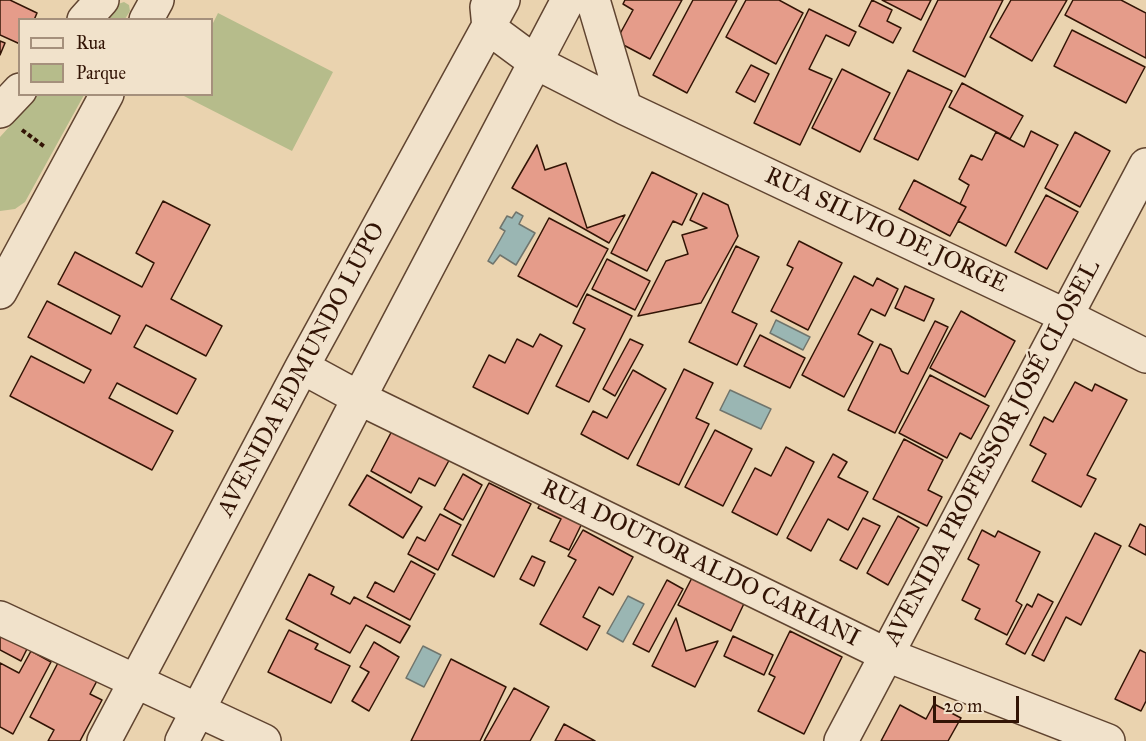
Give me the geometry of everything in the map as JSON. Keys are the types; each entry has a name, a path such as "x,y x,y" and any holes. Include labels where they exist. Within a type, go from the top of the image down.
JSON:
{"street":[{"path":"86,18 102,0"},
{"path":"147,18 157,0"},
{"path":"182,741 568,0"},
{"path":"593,0 625,108"},
{"name":"RUA SILVIO DE JORGE","path":"493,9 535,62 625,108 1146,356"},
{"name":"AVENIDA EDMUNDO LUPO","path":"104,741 493,9"},
{"path":"9,119 18,95"},
{"path":"3,278 70,165 106,96"},
{"name":"AVENIDA PROFESSOR JOSÉ CLOSEL","path":"841,741 1146,165"},
{"name":"RUA DOUTOR ALDO CARIANI","path":"302,367 359,398 887,655 1108,741"},
{"path":"0,618 264,741"}],"path":[{"path":"9,119 70,165"}],"green space":[{"path":"124,2 129,5 130,11 126,18 106,18 118,4"},
{"path":"218,13 333,72 292,151 184,96 213,96 213,23"},
{"path":"37,96 83,96 25,202 15,209 0,211 0,137"}],"water":[{"path":"516,212 523,216 519,224 535,233 516,265 500,255 493,264 488,261 505,231 500,228 507,216 512,218"},
{"path":"776,320 810,337 803,350 770,333"},
{"path":"730,390 771,409 761,429 720,410"},
{"path":"628,596 644,604 623,642 607,633"},
{"path":"423,646 441,655 424,687 406,678"}],"building":[{"path":"0,0 10,0 37,13 35,18 18,18 18,43 0,35"},
{"path":"625,0 682,0 650,59 616,41 633,10 623,4"},
{"path":"693,0 737,0 687,93 653,75"},
{"path":"746,0 779,0 803,13 776,64 726,37"},
{"path":"872,0 892,10 887,21 901,28 893,43 859,26"},
{"path":"882,0 931,0 921,20"},
{"path":"938,0 1003,0 965,77 913,51"},
{"path":"1011,0 1067,0 1032,61 990,37"},
{"path":"1073,0 1121,0 1146,13 1146,58 1065,15"},
{"path":"809,9 856,32 849,46 826,35 809,69 832,79 800,145 754,123"},
{"path":"1072,30 1145,67 1126,103 1054,66"},
{"path":"0,41 5,43 0,55"},
{"path":"751,65 769,74 755,102 736,92"},
{"path":"842,69 890,93 860,152 812,128"},
{"path":"908,70 952,91 918,160 874,139"},
{"path":"962,83 1023,116 1010,139 949,107"},
{"path":"1031,131 1058,145 1006,246 958,221 966,207 960,204 969,185 959,179 971,155 982,160 996,132 1024,147"},
{"path":"1075,132 1110,151 1080,207 1045,188"},
{"path":"537,145 545,170 566,163 587,228 625,215 609,243 512,188"},
{"path":"652,172 697,194 682,225 673,221 647,271 611,253"},
{"path":"914,180 966,207 950,236 899,209"},
{"path":"703,193 728,205 738,236 701,303 638,316 666,261 688,254 682,235 707,228 690,220"},
{"path":"1046,195 1078,212 1047,269 1015,252"},
{"path":"163,201 210,225 171,299 222,326 206,356 146,325 134,347 196,379 177,414 117,383 109,398 173,431 152,470 10,396 31,356 84,383 91,370 28,337 47,301 111,334 120,316 58,284 75,252 142,287 154,263 136,253"},
{"path":"549,218 608,249 577,307 518,276"},
{"path":"799,241 842,263 808,330 771,311 793,268 787,265"},
{"path":"736,246 759,257 732,312 757,324 737,365 689,342"},
{"path":"607,259 650,281 635,310 592,289"},
{"path":"854,276 873,286 877,278 898,289 885,316 871,309 858,334 873,342 844,397 802,375"},
{"path":"905,286 934,299 924,321 895,308"},
{"path":"587,294 632,316 589,402 556,386 585,329 573,323"},
{"path":"961,311 1015,341 985,397 930,368"},
{"path":"935,321 948,327 895,433 848,410 880,344 891,349 901,371 908,374"},
{"path":"540,334 562,346 528,414 473,387 489,355 505,363 517,339 533,347"},
{"path":"760,335 805,358 790,388 744,366"},
{"path":"630,339 643,345 615,396 603,389"},
{"path":"684,369 713,383 696,418 709,424 679,485 637,465"},
{"path":"633,370 666,389 628,459 581,434 593,411 607,418"},
{"path":"930,375 989,406 971,439 960,433 947,458 899,433"},
{"path":"1075,382 1092,391 1095,384 1127,400 1087,475 1096,479 1081,507 1032,481 1046,454 1030,445 1044,417 1053,422"},
{"path":"395,425 452,455 435,486 419,478 411,493 371,471"},
{"path":"715,430 752,449 723,506 685,487"},
{"path":"904,439 943,460 928,490 942,497 927,526 873,499"},
{"path":"786,447 814,462 777,535 732,512 755,468 771,476"},
{"path":"833,454 847,462 838,477 868,492 848,530 828,519 811,551 787,538"},
{"path":"463,474 482,485 463,520 444,509"},
{"path":"367,475 422,507 403,538 349,505"},
{"path":"489,483 531,504 494,577 452,555"},
{"path":"546,493 587,513 569,550 550,541 561,519 538,508"},
{"path":"440,514 461,525 438,570 408,554 417,537 425,541"},
{"path":"898,516 919,528 888,585 867,573"},
{"path":"863,518 880,526 857,569 840,560"},
{"path":"1140,524 1146,527 1146,555 1129,546"},
{"path":"583,530 633,557 613,595 599,587 583,617 600,626 587,650 540,624 576,560 568,556"},
{"path":"982,530 995,537 998,531 1040,552 1016,601 1022,605 1007,635 975,619 980,609 962,600 979,565 968,559"},
{"path":"1095,533 1121,546 1081,625 1066,617 1044,661 1032,655"},
{"path":"532,556 545,562 534,586 520,579"},
{"path":"411,561 435,574 410,620 367,597 375,582 394,592"},
{"path":"697,568 749,593 731,631 678,605"},
{"path":"309,574 334,587 331,594 350,604 354,597 410,626 400,643 366,625 350,653 286,619"},
{"path":"667,580 683,589 649,652 633,644"},
{"path":"1038,594 1053,602 1025,654 1006,644 1027,604 1032,607"},
{"path":"676,618 686,651 718,641 695,687 652,666"},
{"path":"289,630 318,644 315,649 350,666 331,703 268,672"},
{"path":"790,631 842,657 804,734 758,711 775,677 769,674"},
{"path":"0,634 29,645 21,661 0,650"},
{"path":"733,636 773,655 764,675 724,656"},
{"path":"374,642 399,657 369,711 352,701 369,672 360,667"},
{"path":"1140,650 1146,653 1146,701 1141,711 1115,699"},
{"path":"31,651 51,662 13,734 0,727 0,663 19,673"},
{"path":"61,657 99,677 90,694 102,700 80,741 48,741 54,730 30,717"},
{"path":"451,659 506,687 480,741 411,741"},
{"path":"514,688 549,707 530,741 484,741"},
{"path":"934,704 961,718 948,741 881,741 900,705 926,719"},
{"path":"564,724 595,741 555,741"}]}
